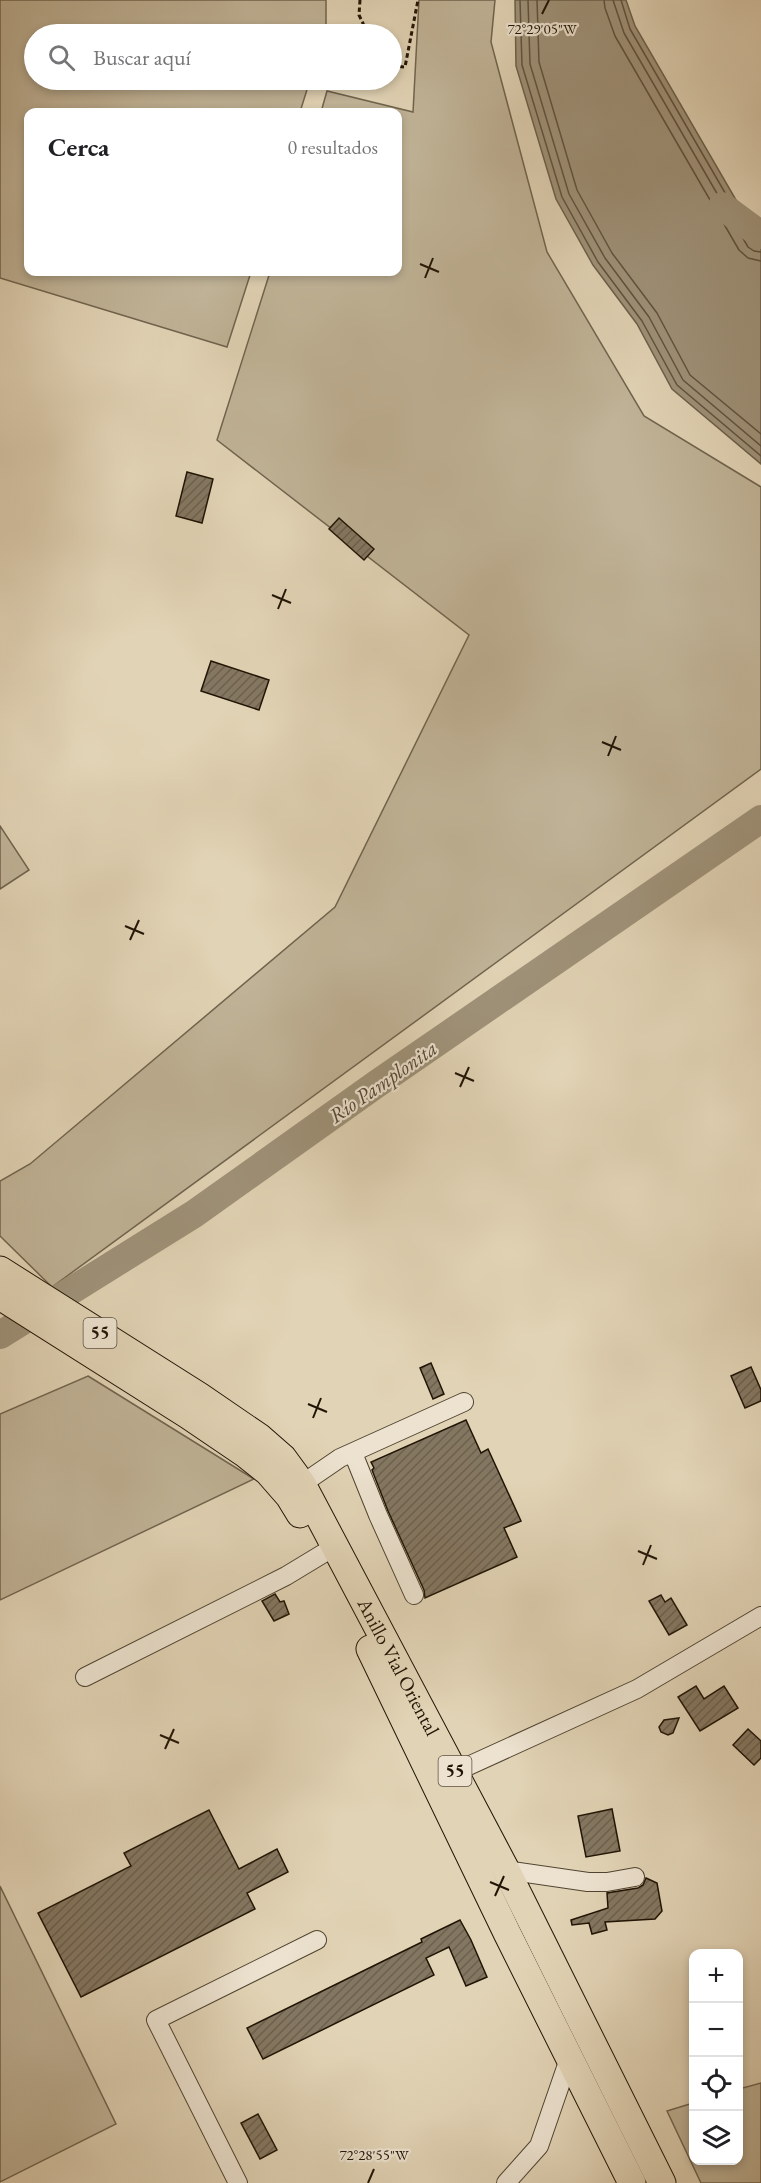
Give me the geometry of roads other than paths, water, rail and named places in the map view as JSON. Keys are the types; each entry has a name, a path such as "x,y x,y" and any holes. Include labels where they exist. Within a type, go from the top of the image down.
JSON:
{"highway":[{"name":"Anillo Vial Oriental","path":"0,1270 194,1406 268,1472 289,1496 324,1553 569,2059 632,2183"},
{"name":"Anillo Vial Oriental","path":"0,1296 194,1406 259,1437 283,1458 302,1484 455,1772 662,2183"}],"street":[{"path":"302,1484 340,1458 464,1402"},
{"path":"353,1453 414,1595"},
{"path":"85,1677 286,1576 324,1553"},
{"path":"455,1772 637,1689 761,1616"},
{"path":"506,1870 607,1882 635,1876"},
{"path":"238,2183 156,2020 317,1940"},
{"path":"506,2183 539,2146 569,2059"}],"water":[{"path":"515,0 626,0 635,26 761,243 761,464 672,389 637,324 593,265 556,199 516,66"}],"waterway":[{"name":"Río Pamplonita","path":"722,206 761,235"},
{"name":"Río Pamplonita","path":"0,1335 194,1214 378,1083 761,819"}]}
